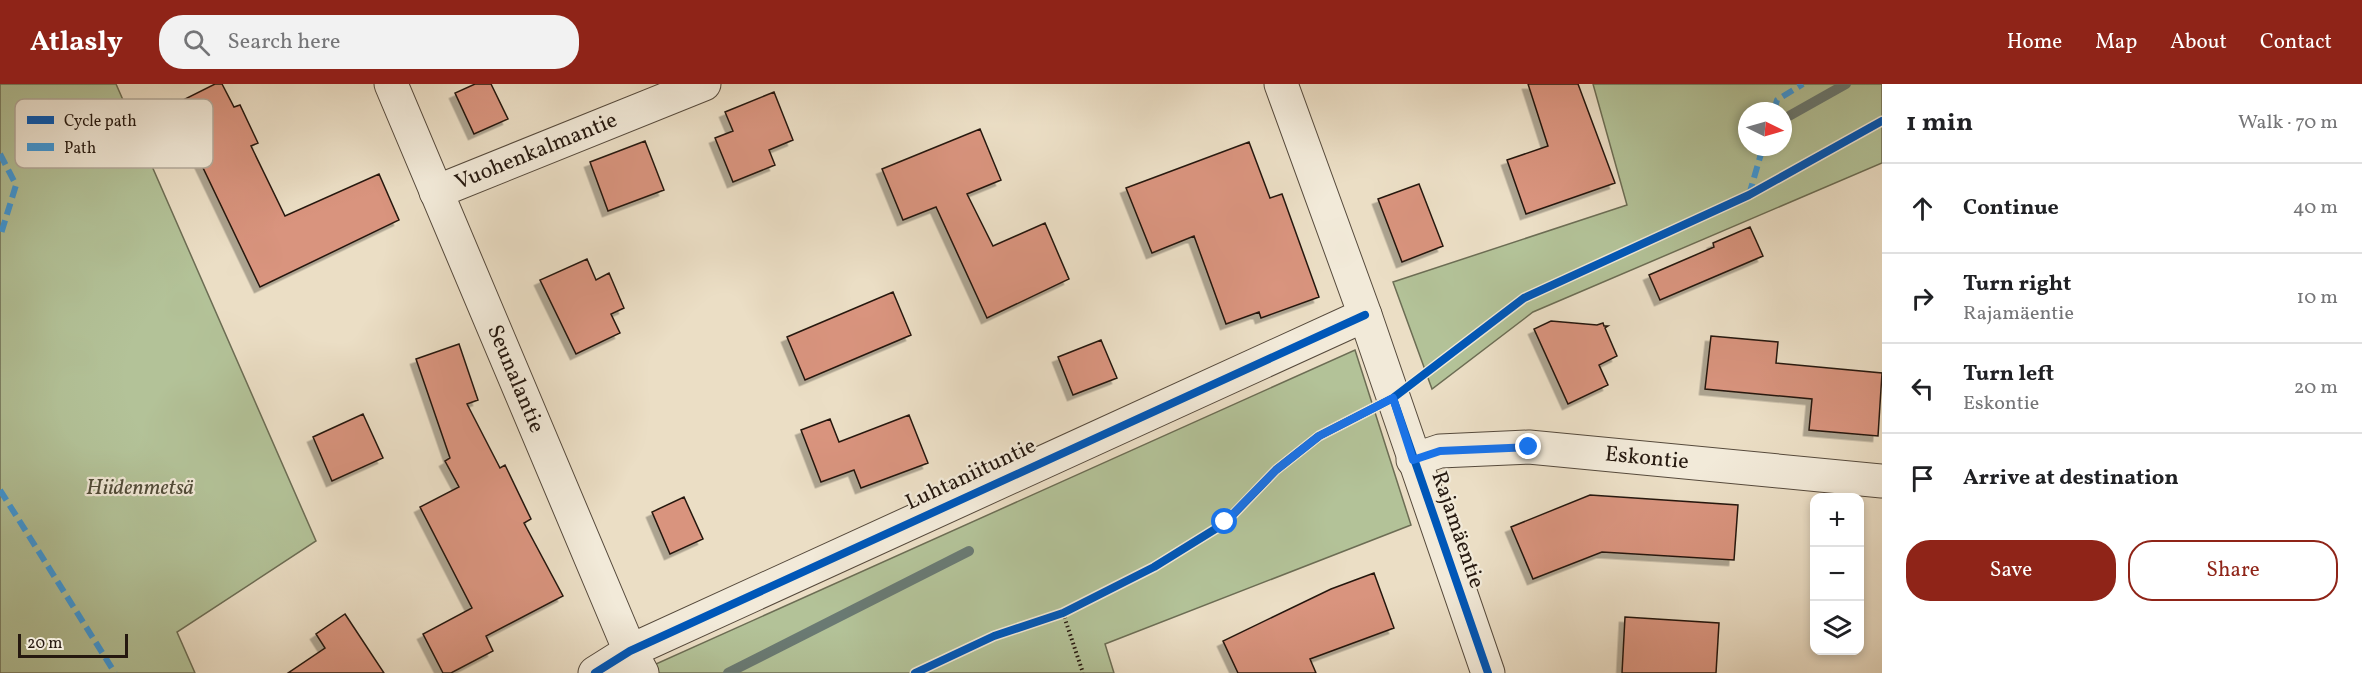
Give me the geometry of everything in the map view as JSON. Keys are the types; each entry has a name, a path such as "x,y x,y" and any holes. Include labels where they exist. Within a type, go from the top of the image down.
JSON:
{"street":[{"name":"Seunalantie","path":"391,84 636,662"},
{"name":"Vuohenkalmantie","path":"436,192 704,84"},
{"name":"Rajamäentie","path":"1281,84 1365,315 1488,673"},
{"name":"Luhtaniituntie","path":"595,673 636,662 1365,315"},
{"name":"Eskontie","path":"1413,460 1440,451 1529,447 1882,481"}],"path":[{"path":"1053,616 1073,608"},
{"path":"1063,613 1083,673"}],"green space":[{"name":"Hiidenmetsä","path":"0,84 116,84 123,99 15,99 15,168 153,168 316,541 177,632 195,673 0,673"},
{"path":"1593,84 1882,84 1882,163 1533,312 1432,389 1393,282 1627,205"},
{"path":"1355,350 1411,525 1105,644 1114,673 636,673"}],"building":[{"path":"215,84 222,84 234,107 240,105 258,143 251,146 285,216 379,174 399,220 260,287 203,168 213,168 213,99 185,99"},
{"path":"475,84 491,84 508,119 474,134 455,93"},
{"path":"1528,84 1578,84 1615,183 1526,214 1507,160 1548,146"},
{"path":"774,92 793,140 769,150 775,165 733,182 715,138 733,131 725,112"},
{"path":"980,129 1001,180 967,194 993,246 1045,223 1069,279 987,318 936,207 903,220 882,169"},
{"path":"645,141 664,190 608,211 590,162"},
{"path":"1249,142 1270,198 1282,194 1319,297 1261,318 1259,312 1226,324 1194,236 1152,253 1126,188"},
{"path":"1419,184 1443,246 1402,262 1378,199"},
{"path":"1750,227 1763,256 1660,300 1649,275 1714,247 1713,243"},
{"path":"587,259 596,280 609,273 624,308 611,314 620,333 576,354 540,280"},
{"path":"893,292 911,335 805,380 787,337"},
{"path":"1551,321 1597,325 1603,323 1604,326 1608,326 1605,328 1617,356 1599,365 1608,385 1568,404 1534,329"},
{"path":"1711,336 1778,342 1776,363 1882,373 1878,436 1809,430 1812,399 1705,389"},
{"path":"1101,340 1117,378 1073,395 1058,357"},
{"path":"459,344 478,400 467,404 500,468 505,465 531,519 524,523 563,596 486,636 493,651 451,673 443,673 423,634 472,608 420,507 459,487 445,461 450,458 416,359"},
{"path":"363,414 383,458 332,481 313,437"},
{"path":"909,415 928,463 861,488 854,470 821,482 801,430 830,419 839,442"},
{"path":"1590,495 1738,505 1734,560 1602,552 1533,579 1511,527"},
{"path":"684,497 703,539 670,554 652,512"},
{"path":"1374,573 1394,628 1310,659 1316,673 1238,673 1223,641 1331,589"},
{"path":"345,614 384,673 288,673 325,648 316,634"},
{"path":"1625,617 1719,623 1716,673 1622,673"}],"waterway":[{"path":"1792,114 1846,84"},
{"path":"728,673 969,551"}],"marked path":[{"path":"1776,102 1803,84"},
{"path":"0,154 16,185 0,237"},
{"path":"1749,195 1760,156"},
{"path":"0,490 115,673"}],"cycle path":[{"path":"915,673 994,636 1063,613 1154,567 1225,523 1276,470 1319,436 1393,398 1524,298 1749,195 1882,121"},
{"path":"595,673 630,651 1365,315"},
{"path":"1393,398 1488,673"}],"route":[{"path":"1225,522 1276,470 1319,436 1393,398 1413,460 1440,451 1529,447"}]}
